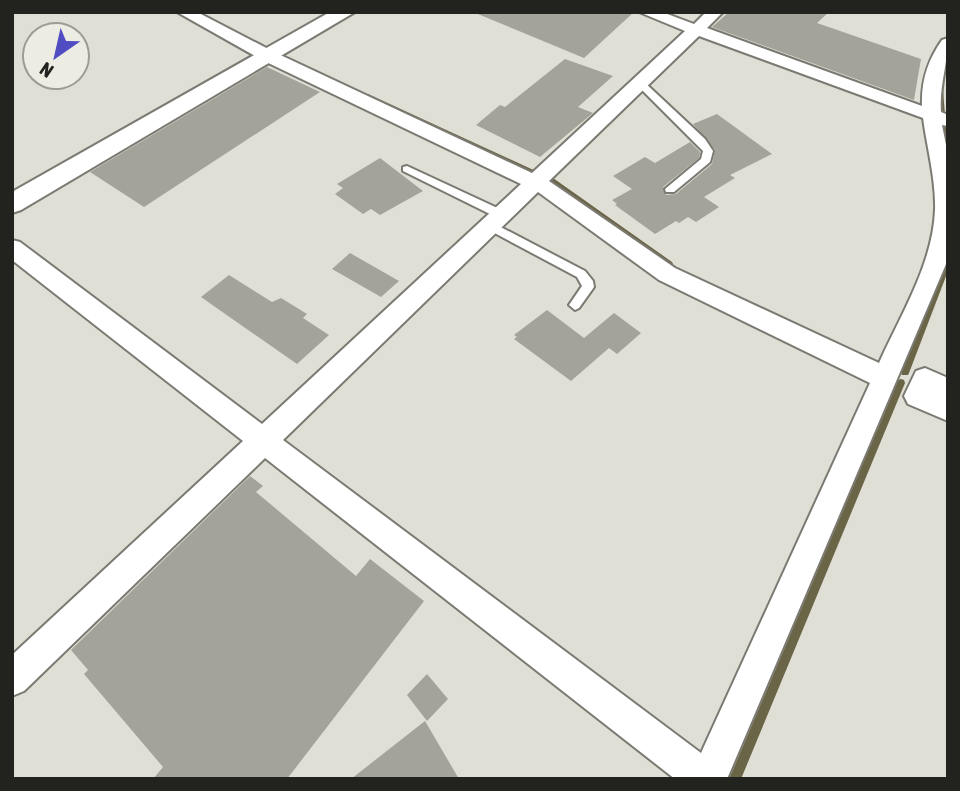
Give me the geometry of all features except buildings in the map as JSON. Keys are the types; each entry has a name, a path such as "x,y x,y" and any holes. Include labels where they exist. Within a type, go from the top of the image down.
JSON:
{"street":[{"path":"185,12 541,178 667,274 921,386"},
{"path":"204,12 273,53"},
{"path":"12,204 345,12"},
{"path":"647,12 940,119"},
{"path":"12,679 715,12"},
{"path":"12,248 706,779 935,264 944,226 945,201 934,62 948,43"},
{"path":"948,390 925,379 917,396 948,410"}],"lane":[{"path":"641,84 701,141 708,151 705,160 670,189"},
{"path":"407,169 497,220 581,274 587,281 588,288 575,305"}],"waterway":[{"path":"940,89 942,115"},
{"path":"366,95 537,173"},
{"path":"944,127 948,142"},
{"path":"551,180 669,264"},
{"path":"905,373 948,260"},
{"path":"735,779 901,383"}]}
